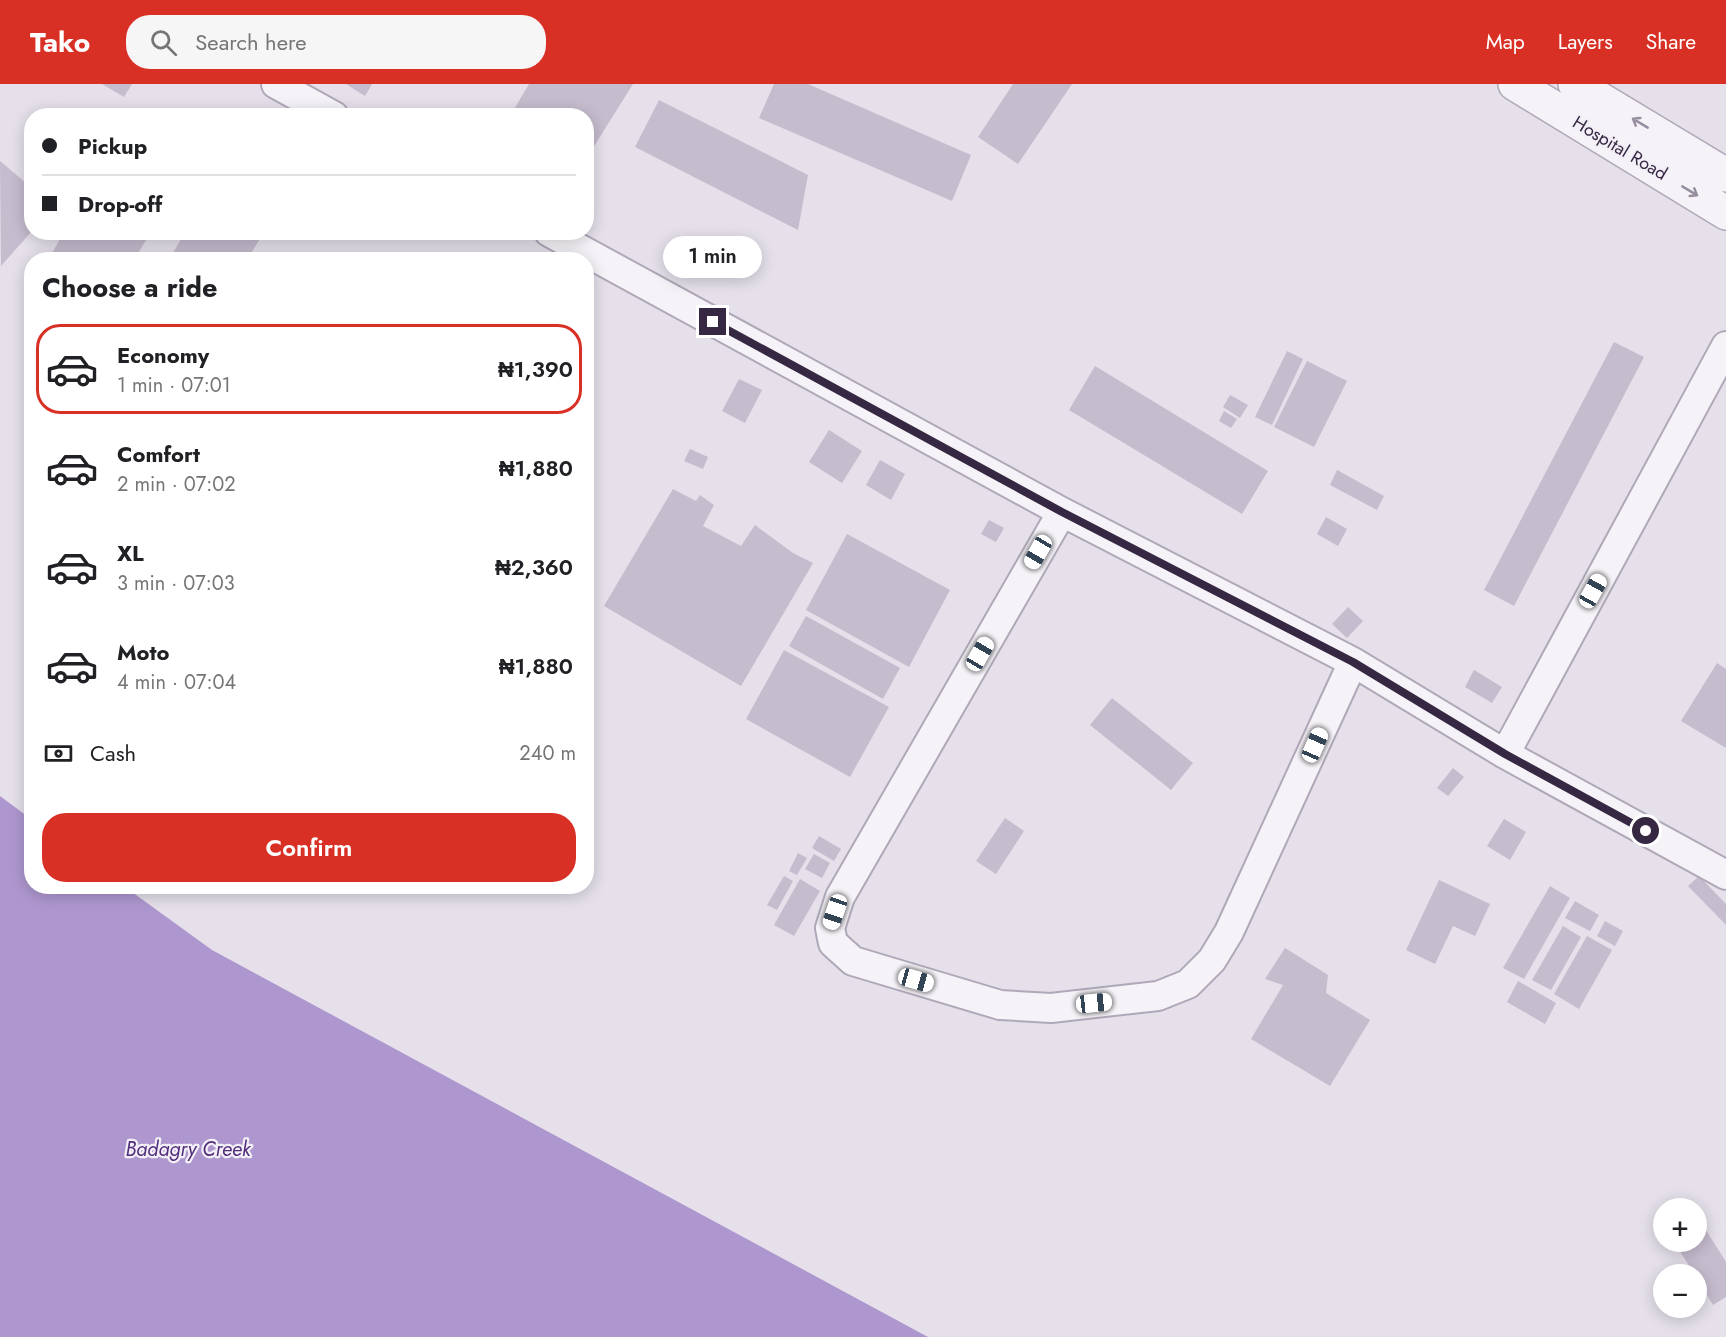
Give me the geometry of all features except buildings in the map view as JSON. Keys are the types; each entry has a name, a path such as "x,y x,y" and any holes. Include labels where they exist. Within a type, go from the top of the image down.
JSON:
{"street":[{"path":"276,84 320,108"},
{"name":"Hospital Road","path":"1515,84 1726,213"},
{"name":"Hospital Road","path":"1575,84 1726,175"},
{"path":"564,240 586,252"},
{"path":"594,257 1062,512 1353,662 1505,754 1726,875"},
{"path":"1505,754 1726,346"},
{"path":"1062,512 840,897 830,928 833,943 853,961 1000,1005 1051,1008 1158,996 1188,984 1212,960 1230,932 1353,662"}],"water":[{"name":"Badagry Creek","path":"0,796 24,814 24,894 135,894 212,950 928,1337 0,1337"}],"route":[{"path":"713,322 1062,512 1353,662 1505,754 1646,831"}]}
